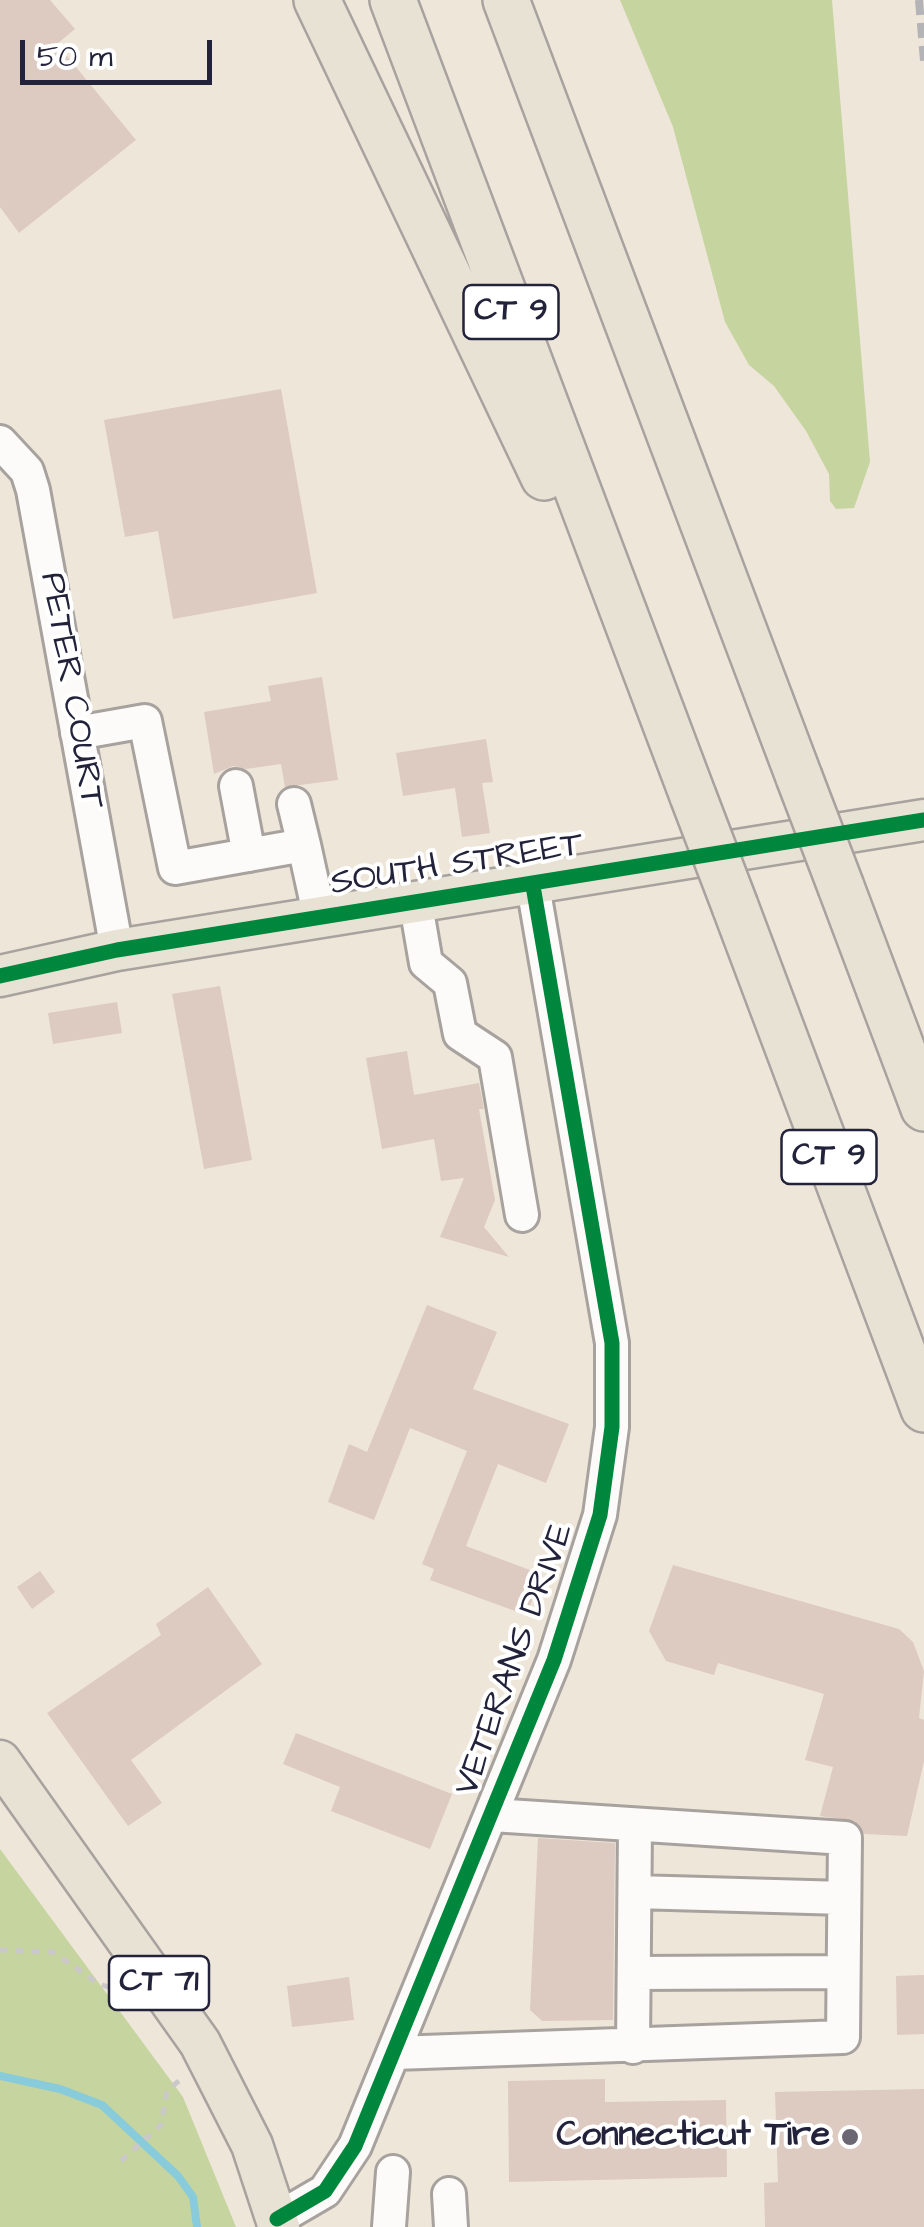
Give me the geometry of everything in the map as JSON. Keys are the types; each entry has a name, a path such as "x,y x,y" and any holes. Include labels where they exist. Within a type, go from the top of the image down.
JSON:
{"highway":[{"path":"317,0 574,541 628,624"},
{"name":"CT 9","path":"393,0 924,1409"},
{"name":"CT 9","path":"506,0 924,1108"},
{"path":"527,0 539,88"}],"main road":[{"name":"SOUTH STREET","path":"0,976 117,950 416,905 924,820"},
{"name":"CT 71","path":"0,1761 200,2043 252,2145 278,2223"}],"street":[{"name":"PETER COURT","path":"0,442 27,471 33,490 117,950"},
{"path":"77,733 145,722 175,868 304,845"},
{"path":"236,786 249,855"},
{"path":"294,804 320,918"},
{"name":"VETERANS DRIVE","path":"278,2223 302,2208 341,2171 395,2053 492,1815 590,1555 612,1427 614,1375 608,1304 533,886"},
{"path":"416,905 426,963 450,983 460,1034 495,1056 522,1216"},
{"path":"395,2053 843,2037 845,1838 492,1815"},
{"path":"634,2046 635,1826"},
{"path":"635,1892 844,1898"},
{"path":"634,1973 842,1972"},
{"path":"389,2227 393,2172"},
{"path":"450,2194 451,2227"}],"path":[{"path":"0,1950 53,1952 98,1984 124,1992"},
{"path":"121,2161 156,2129 167,2091 189,2071"}],"green space":[{"path":"620,0 832,0 870,462 854,508 836,509 830,501 829,474 806,431 774,386 749,365 725,322 673,127"},
{"path":"0,1849 183,2097 236,2227 0,2227"}],"building":[{"path":"0,0 50,0 75,29 57,44 136,140 19,233 0,207"},
{"path":"281,389 317,593 173,619 158,531 125,537 104,420"},
{"path":"322,677 338,780 285,787 281,764 246,769 233,766 214,774 204,712 271,701 268,686"},
{"path":"486,739 493,782 482,783 490,833 462,837 455,788 403,796 396,753"},
{"path":"220,986 252,1160 204,1169 172,994"},
{"path":"117,1002 122,1033 53,1044 48,1013"},
{"path":"407,1051 414,1095 479,1083 484,1109 479,1109 495,1200 484,1227 509,1257 440,1237 464,1178 441,1181 434,1139 382,1149 366,1058"},
{"path":"427,1305 497,1332 473,1389 569,1424 546,1483 498,1464 466,1546 543,1575 526,1615 430,1580 434,1569 422,1564 467,1451 410,1428 374,1520 328,1502 349,1444 367,1452"},
{"path":"673,1565 899,1629 913,1642 924,1671 919,1718 924,1720 924,1761 907,1836 864,1834 855,1821 820,1816 833,1767 805,1760 824,1694 718,1663 714,1675 666,1661 649,1631"},
{"path":"40,1571 55,1592 32,1609 17,1587"},
{"path":"208,1587 262,1664 131,1760 162,1803 128,1826 47,1713 161,1635 156,1624"},
{"path":"296,1733 452,1794 430,1849 331,1811 340,1787 283,1764"},
{"path":"538,1838 615,1843 613,2020 542,2021 530,2010"},
{"path":"924,1975 924,2034 897,2035 896,1976"},
{"path":"349,1977 354,2020 292,2027 287,1986"},
{"path":"605,2079 605,2102 726,2100 727,2177 509,2182 508,2081"},
{"name":"Connecticut Tire","path":"924,2089 924,2227 765,2227 764,2183 778,2182 775,2092"}],"waterway":[{"path":"0,2076 60,2089 102,2105 178,2176 193,2197 197,2227"}],"railway":[{"path":"919,0 924,61"}],"cycle path":[{"path":"0,976 117,950 924,820"},
{"path":"277,2219 325,2191 355,2146 554,1660 600,1515 612,1427 612,1343 533,886"}],"place":[{"name":"Connecticut Tire","path":"850,2137"}]}
